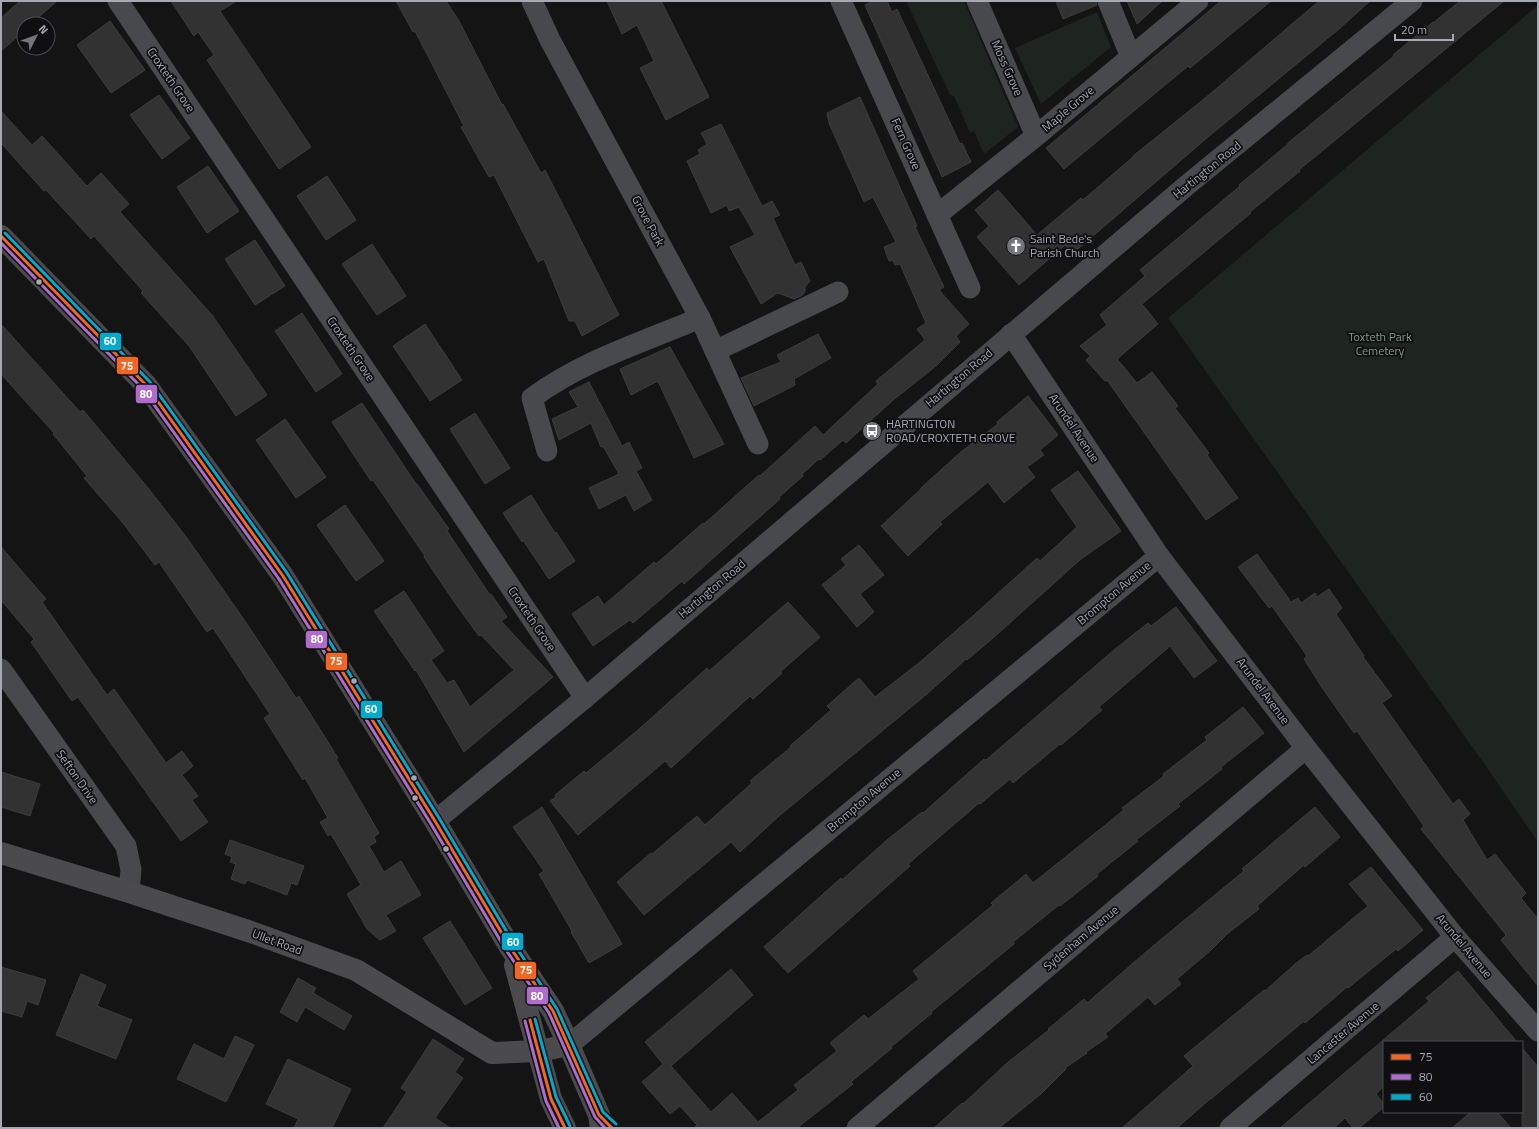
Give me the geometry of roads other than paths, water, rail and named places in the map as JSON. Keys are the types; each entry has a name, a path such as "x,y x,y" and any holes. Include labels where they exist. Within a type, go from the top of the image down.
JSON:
{"main road":[{"path":"1,236 146,385 283,576 435,821 510,947 553,1011 570,1045 604,1124"},
{"name":"Ullet Road","path":"1,853 129,892 356,970 492,1053 539,1051 570,1045"},
{"path":"510,947 551,1099 565,1128"}],"street":[{"name":"Croxteth Grove","path":"118,1 585,698"},
{"name":"Grove Park","path":"532,1 550,40 700,318 758,444"},
{"name":"Fern Grove","path":"841,1 970,288"},
{"name":"Moss Grove","path":"977,1 1036,136"},
{"path":"1108,1 1131,57"},
{"name":"Maple Grove","path":"937,215 1036,136 1198,1"},
{"name":"Hartington Road","path":"435,821 585,698 1186,186 1412,1"},
{"path":"715,351 838,292"},
{"path":"547,451 532,398 550,384 582,367 700,318"},
{"name":"Arundel Avenue","path":"1011,334 1159,556 1306,748 1456,937 1538,1031"},
{"name":"Brompton Avenue","path":"570,1045 1159,556"},
{"name":"Sefton Drive","path":"1,670 126,846 131,870 129,892"},
{"name":"Sydenham Avenue","path":"857,1128 1306,748"},
{"name":"Lancaster Avenue","path":"1230,1128 1456,937"}],"place":[{"name":"Saint Bede's Parish Church","path":"1016,246"},
{"name":"HARTINGTON ROAD/CROXTETH GROVE","path":"872,431"}],"park label":[{"name":"Toxteth Park Cemetery","path":"1380,344"}]}
